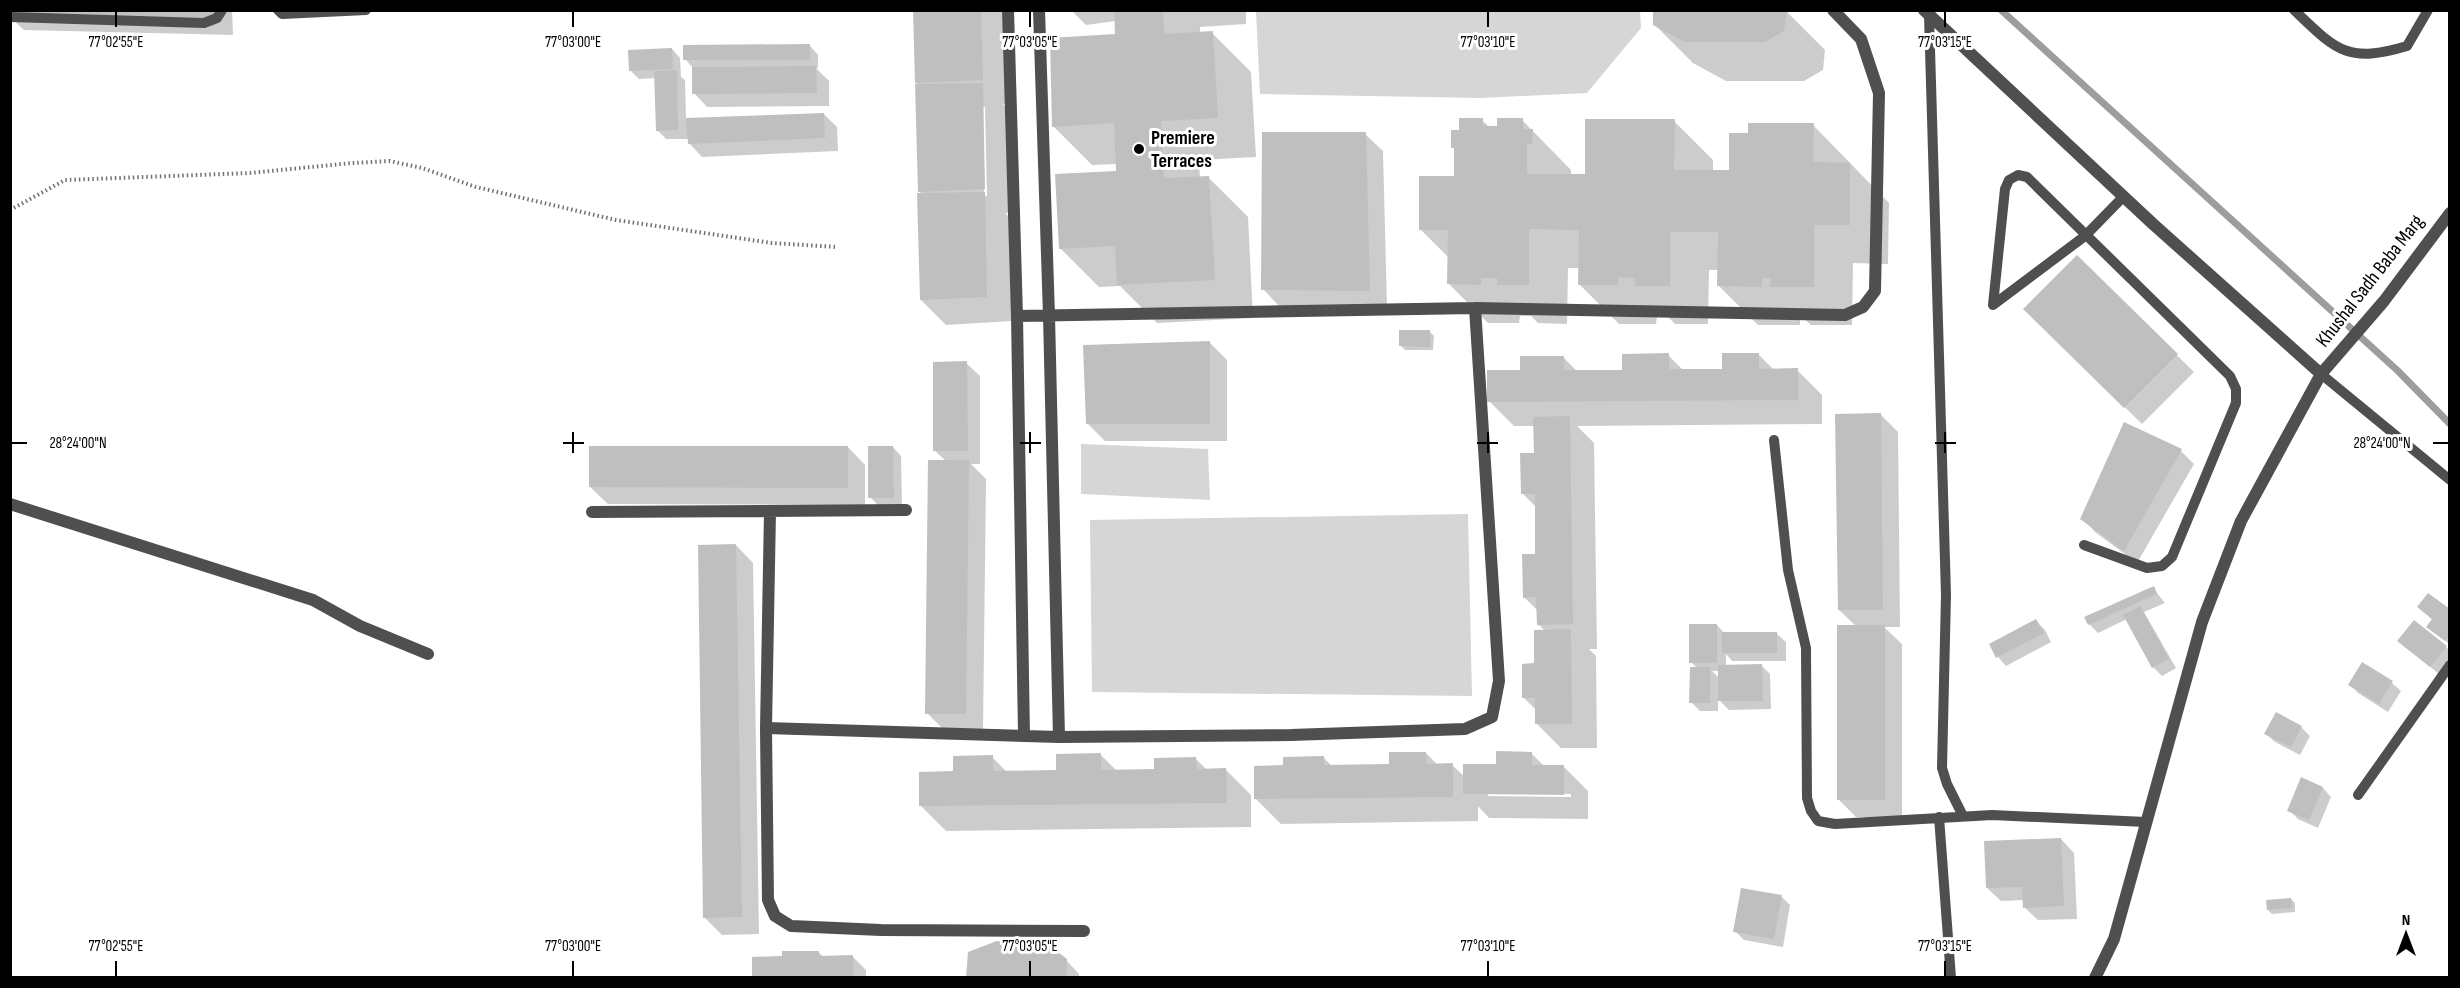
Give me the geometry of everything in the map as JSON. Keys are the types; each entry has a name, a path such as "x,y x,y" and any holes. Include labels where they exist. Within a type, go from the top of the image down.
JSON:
{"street":[{"path":"1008,10 1017,316 1024,735"},
{"path":"1039,10 1059,737"},
{"path":"1017,316 1475,308 1845,315 1863,307 1875,291 1879,93 1861,39 1833,10"},
{"path":"1926,13 2321,374"},
{"name":"Khushal Sadh Baba Marg","path":"2095,978 2114,939 2202,622 2241,521 2321,374 2366,322 2450,213"},
{"path":"766,728 1059,737 1291,735 1465,729 1492,717 1499,681 1475,308"},
{"path":"10,504 313,600 360,626 428,654"},
{"path":"592,512 906,510"},
{"path":"770,511 766,728 768,900 775,916 791,926 881,930 1084,931"}],"lane":[{"path":"10,17 204,23 217,18 222,10"},
{"path":"278,10 282,14 366,10"},
{"path":"2294,10 2329,43 2343,52 2367,55 2407,46 2428,10"},
{"path":"1926,13 1946,595 1942,768 1947,784 1963,816"},
{"path":"2084,545 2147,568 2162,566 2172,556 2236,403 2236,389 2230,376 2085,236 2027,177 2018,175 2009,180 2005,189 1993,305 2085,236 2124,196"},
{"path":"2321,374 2450,480"},
{"path":"1774,440 1788,570 1806,648 1807,798 1811,811 1818,821 1835,824 1963,816 2146,822"},
{"path":"2358,795 2450,665"},
{"path":"1940,816 1951,978"}],"path":[{"path":"10,210 65,180 250,173 352,162 390,161 422,168 476,187 616,220 760,241 837,248"}],"shaded area":[{"path":"1640,10 1641,28 1587,93 1480,98 1260,94 1256,11"},
{"path":"1081,444 1208,449 1210,500 1081,494"},
{"path":"1468,514 1472,696 1092,692 1090,520"}],"building":[{"path":"10,10 216,10 216,18 10,14"},
{"path":"913,10 981,10 983,80 915,83"},
{"name":"Premiere Terraces","path":"1114,10 1163,10 1164,34 1213,31 1218,118 1161,121 1164,178 1209,176 1215,280 1117,285 1115,246 1059,249 1055,174 1116,171 1114,123 1052,127 1050,38 1115,34"},
{"path":"1653,10 1787,10 1784,31 1765,42 1685,42 1653,25"},
{"path":"810,44 810,60 683,60 683,45"},
{"path":"672,48 673,69 629,71 628,50"},
{"path":"816,66 817,93 692,94 692,67"},
{"path":"677,70 678,130 656,131 654,71"},
{"path":"983,83 985,189 918,192 915,84"},
{"path":"824,113 825,138 688,144 686,118"},
{"path":"1459,118 1483,118 1483,126 1497,126 1497,118 1523,118 1523,129 1533,129 1532,144 1527,144 1527,174 1585,174 1585,119 1675,119 1674,170 1729,170 1729,133 1748,133 1748,123 1814,123 1813,162 1850,163 1850,225 1814,225 1814,287 1770,287 1771,278 1762,278 1762,287 1717,286 1718,232 1670,232 1670,286 1635,286 1635,278 1618,277 1618,285 1578,285 1579,230 1529,229 1529,285 1497,285 1497,278 1481,278 1481,285 1447,284 1448,230 1419,230 1419,176 1454,176 1454,148 1451,148 1451,130 1459,130"},
{"path":"1262,132 1366,132 1370,291 1261,290"},
{"path":"985,192 987,297 920,300 917,193"},
{"path":"2077,255 2178,354 2124,408 2023,309"},
{"path":"1399,330 1430,330 1430,347 1399,346"},
{"path":"1210,341 1210,424 1086,424 1083,345"},
{"path":"1669,353 1669,369 1722,369 1722,353 1759,353 1759,369 1798,368 1798,400 1487,402 1487,370 1520,370 1520,356 1564,356 1564,370 1622,370 1622,354"},
{"path":"967,361 968,451 933,451 933,362"},
{"path":"1881,413 1883,610 1838,610 1835,414"},
{"path":"1570,416 1573,624 1537,625 1536,597 1523,598 1522,554 1535,554 1535,494 1521,494 1520,453 1534,453 1533,417"},
{"path":"2124,422 2182,449 2124,551 2080,519"},
{"path":"589,446 848,446 848,488 589,487"},
{"path":"868,446 893,446 894,498 868,498"},
{"path":"928,460 969,460 966,714 925,714"},
{"path":"736,544 742,917 703,918 698,545"},
{"path":"2154,586 2157,594 2088,625 2084,617"},
{"path":"2428,593 2450,609 2450,635 2445,641 2426,627 2432,619 2417,607"},
{"path":"2140,606 2169,659 2152,668 2123,615"},
{"path":"2036,619 2044,633 1996,658 1989,644"},
{"path":"2414,620 2447,646 2430,667 2397,641"},
{"path":"1689,624 1717,624 1717,663 1689,663"},
{"path":"1837,625 1885,625 1885,800 1837,800"},
{"path":"1571,629 1572,724 1535,724 1535,698 1522,698 1522,664 1534,663 1534,630"},
{"path":"1722,632 1777,632 1777,653 1722,653"},
{"path":"2362,662 2393,681 2379,704 2348,685"},
{"path":"1762,664 1763,701 1718,701 1718,665"},
{"path":"1690,667 1710,667 1710,703 1689,703"},
{"path":"2276,712 2302,726 2291,747 2264,734"},
{"path":"1496,751 1532,752 1532,765 1564,765 1564,795 1463,794 1463,764 1496,764"},
{"path":"1389,752 1426,752 1426,764 1453,763 1453,797 1254,799 1254,766 1283,765 1283,757 1324,756 1324,765 1389,764"},
{"path":"1101,753 1101,770 1154,769 1154,758 1196,757 1197,769 1226,768 1227,803 919,806 919,772 953,771 953,756 993,755 993,771 1056,770 1056,754"},
{"path":"2301,777 2323,787 2309,820 2287,811"},
{"path":"2061,838 2064,906 2023,908 2022,887 1986,888 1984,841"},
{"path":"1741,888 1782,895 1774,939 1733,932"},
{"path":"2291,898 2292,908 2267,910 2266,900"},
{"path":"997,941 1046,943 1067,959 1066,978 966,978 968,952"},
{"path":"782,951 819,951 819,956 853,955 854,978 752,978 752,957 782,956"}],"waterway":[{"path":"2001,10 2398,371 2450,424"}],"place":[{"name":"Premiere Terraces","path":"1139,149"}]}
